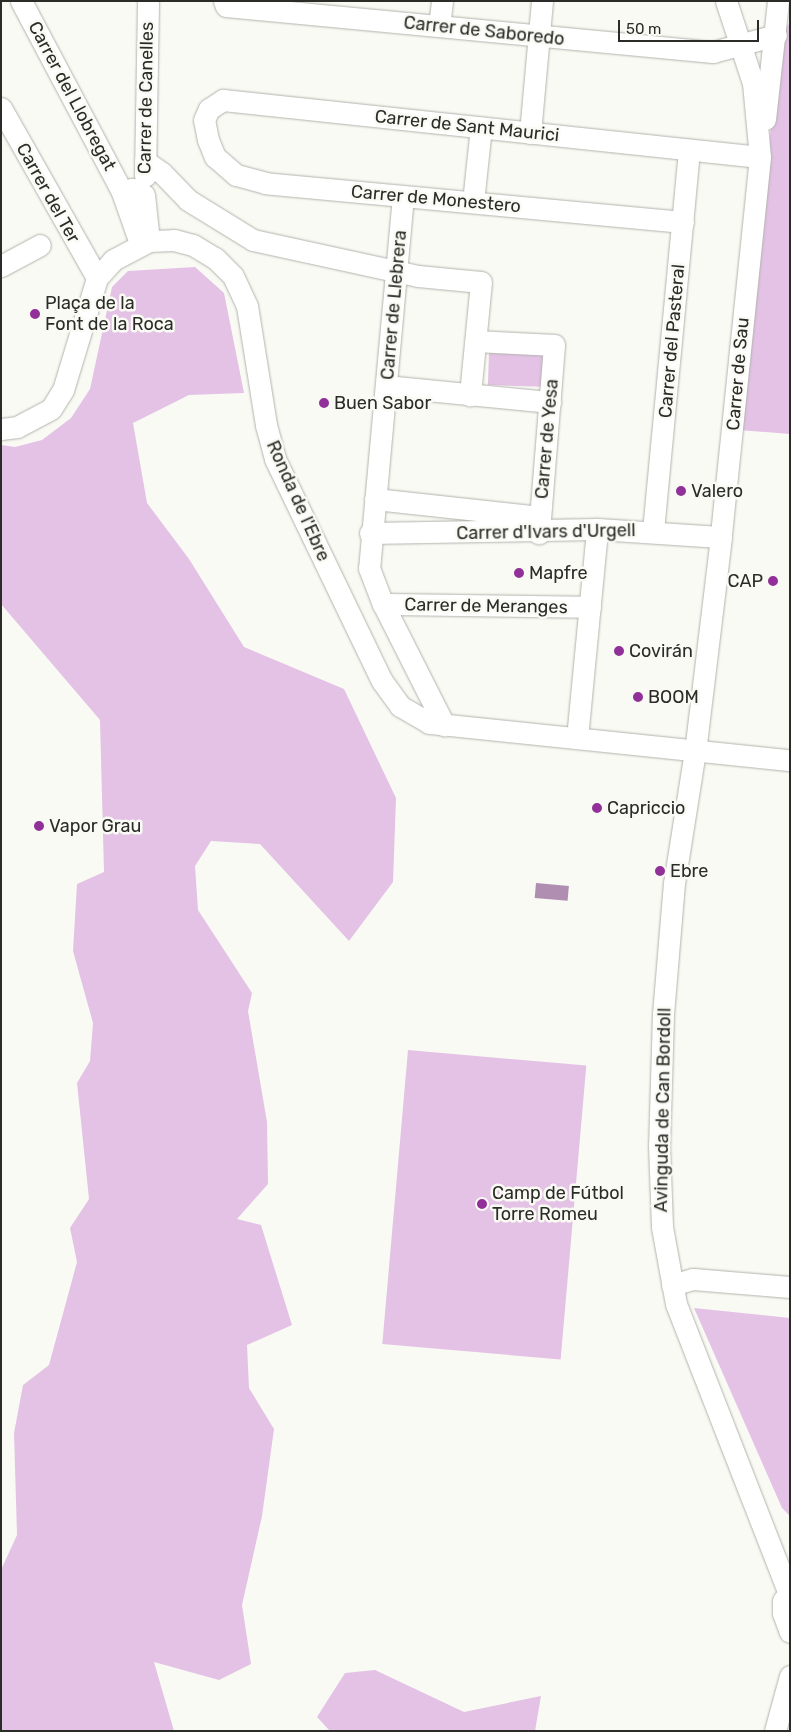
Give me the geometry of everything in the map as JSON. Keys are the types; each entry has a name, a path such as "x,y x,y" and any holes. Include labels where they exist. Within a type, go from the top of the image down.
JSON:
{"street":[{"name":"Carrer del Llobregat","path":"21,1 122,192 145,243"},
{"name":"Carrer de Canelles","path":"144,195 148,1"},
{"path":"439,26 442,1"},
{"path":"530,133 542,1"},
{"name":"Carrer de Sau","path":"696,751 721,537 760,156 753,83 726,1"},
{"path":"760,156 776,35 778,1"},
{"name":"Carrer de Saboredo","path":"225,3 538,36 713,52 740,43 776,35"},
{"name":"Carrer de Sant Maurici","path":"208,140 204,120 209,108 223,100 760,156"},
{"name":"Carrer del Ter","path":"1,108 96,278"},
{"path":"473,202 481,127"},
{"name":"Carrer de Monestero","path":"208,140 216,157 236,175 266,183 683,222"},
{"name":"Carrer del Pasteral","path":"653,531 689,150"},
{"path":"145,161 162,173 188,200 253,240 398,270 418,276 481,282 470,395"},
{"name":"Carrer del Llobregat","path":"122,192 132,189 144,195"},
{"path":"144,195 145,243"},
{"name":"Carrer de Llebrera","path":"403,196 398,270 370,533 368,568 383,604 444,725"},
{"name":"Ronda de l'Ebre","path":"1,429 17,427 51,409 63,390 96,278 113,260 145,243 174,240 193,245 215,258 233,276 247,306 266,425 275,458 390,695 414,716 444,725 790,760"},
{"path":"1,266 40,244"},
{"name":"Carrer de Yesa","path":"476,341 554,345 540,525"},
{"path":"386,386 550,402"},
{"name":"Carrer d'Ivars d'Urgell","path":"375,499 540,525 721,537"},
{"name":"Carrer d'Ivars d'Urgell","path":"370,533 540,525"},
{"path":"577,738 597,529"},
{"name":"Carrer de Meranges","path":"383,604 590,607"},
{"name":"Avinguda de Can Bordoll","path":"696,751 674,883 663,1014 659,1145 661,1209 676,1304 789,1592"},
{"path":"672,1285 693,1279 790,1286"},
{"name":"Avinguda de Can Bordoll","path":"770,1541 790,1559"},
{"path":"789,1592 783,1601 782,1613 790,1632"},
{"path":"775,1731 790,1676"}],"shaded area":[{"path":"790,22 790,434 738,430 774,99 785,30"},
{"path":"195,267 224,293 244,393 189,395 133,423 147,503 189,559 244,647 344,689 396,798 393,882 349,941 260,844 211,841 195,866 198,910 252,993 248,1011 267,1122 268,1184 237,1219 261,1225 292,1325 247,1345 249,1388 274,1429 262,1516 242,1605 251,1664 219,1680 154,1662 174,1731 1,1731 1,1570 17,1535 14,1433 23,1385 49,1365 77,1262 70,1228 89,1199 77,1083 90,1061 93,1023 73,951 77,884 104,872 100,720 1,604 1,445 15,447 42,440 71,418 90,389 112,287 128,271"},
{"path":"489,353 543,355 542,387 488,385"},
{"path":"536,883 569,886 568,901 535,898"},
{"name":"Camp de Fútbol Torre Romeu","path":"408,1050 586,1066 561,1359 382,1344"},
{"path":"694,1308 790,1318 790,1516 782,1508"},
{"path":"375,1670 464,1712 541,1696 535,1731 330,1731 317,1717 345,1673"}],"place":[{"name":"Plaça de la Font de la Roca","path":"35,314"},
{"name":"Buen Sabor","path":"324,403"},
{"name":"Valero","path":"681,491"},
{"name":"Mapfre","path":"519,573"},
{"name":"CAP","path":"773,581"},
{"name":"Covirán","path":"619,651"},
{"name":"BOOM","path":"638,697"},
{"name":"Capriccio","path":"597,808"},
{"name":"Vapor Grau","path":"39,826"},
{"name":"Ebre","path":"660,871"},
{"name":"Camp de Fútbol Torre Romeu","path":"482,1204"}]}
